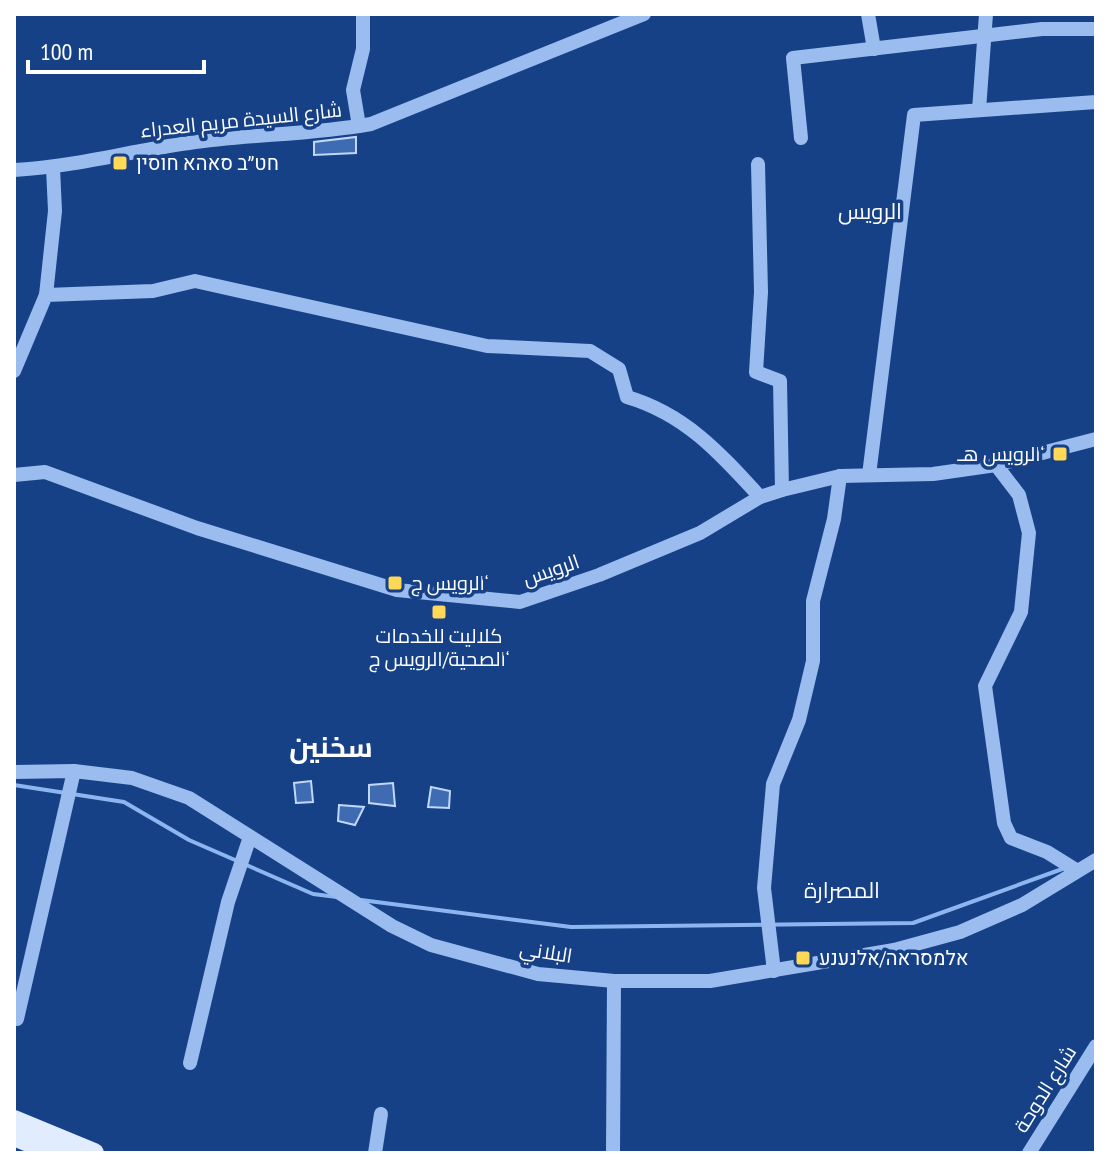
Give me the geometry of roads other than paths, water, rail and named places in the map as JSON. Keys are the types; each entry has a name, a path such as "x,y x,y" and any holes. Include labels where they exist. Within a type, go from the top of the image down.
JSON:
{"main road":[{"path":"14,1120 94,1153"},
{"path":"14,1136 55,1153"}],"street":[{"path":"359,126 353,90 363,49 363,14"},
{"name":"شارع السيدة مريم العدراء","path":"14,170 53,168 191,142 330,132 359,126 644,14"},
{"path":"868,14 874,49"},
{"path":"979,110 986,14"},
{"path":"801,138 793,58 984,39 1042,29 1096,29"},
{"path":"869,475 914,115 1096,102"},
{"path":"758,164 761,292 756,372 780,381 782,490"},
{"path":"14,371 46,295 55,211 53,168"},
{"path":"46,295 153,291 195,281 487,346 590,351 619,369 627,397 659,406 707,439 760,497"},
{"name":"الرويس","path":"14,475 45,472 197,528 397,590 520,602 599,575 700,533 760,497 782,490 840,476 933,474 996,465 1096,439"},
{"path":"996,465 1019,495 1029,533 1021,612 985,686 1004,823 1011,838 1047,852 1076,870"},
{"path":"774,971 764,888 773,784 799,720 813,661 813,601 834,519 840,476"},
{"path":"17,1019 74,771"},
{"name":"البلاني","path":"14,772 74,771 132,778 189,798 392,926 431,945 538,974 614,981 710,981 894,950 960,932 1022,905 1096,860"},
{"path":"190,1063 228,902 250,837"},
{"path":"613,1153 614,981"},
{"name":"شارع الدوحة","path":"1029,1153 1096,1046"},
{"path":"375,1153 381,1114"}],"waterway":[{"path":"14,785 124,802 189,840 313,894 337,897"},
{"path":"361,900 571,927 913,923 1065,868"}],"place":[{"name":"חט״ב סאהא חוסין","path":"120,163"},
{"name":"الرويس هـ‘","path":"1060,454"},
{"name":"الرويس ج‘","path":"395,583"},
{"name":"كلاليت للخدمات الصحية/الرويس ج‘","path":"439,612"},
{"name":"אלמסראה/אלנענע","path":"803,958"}],"district":[{"name":"الرويس","path":"870,211"},
{"name":"سخنين","path":"331,747"},
{"name":"المصرارة","path":"842,890"}]}
